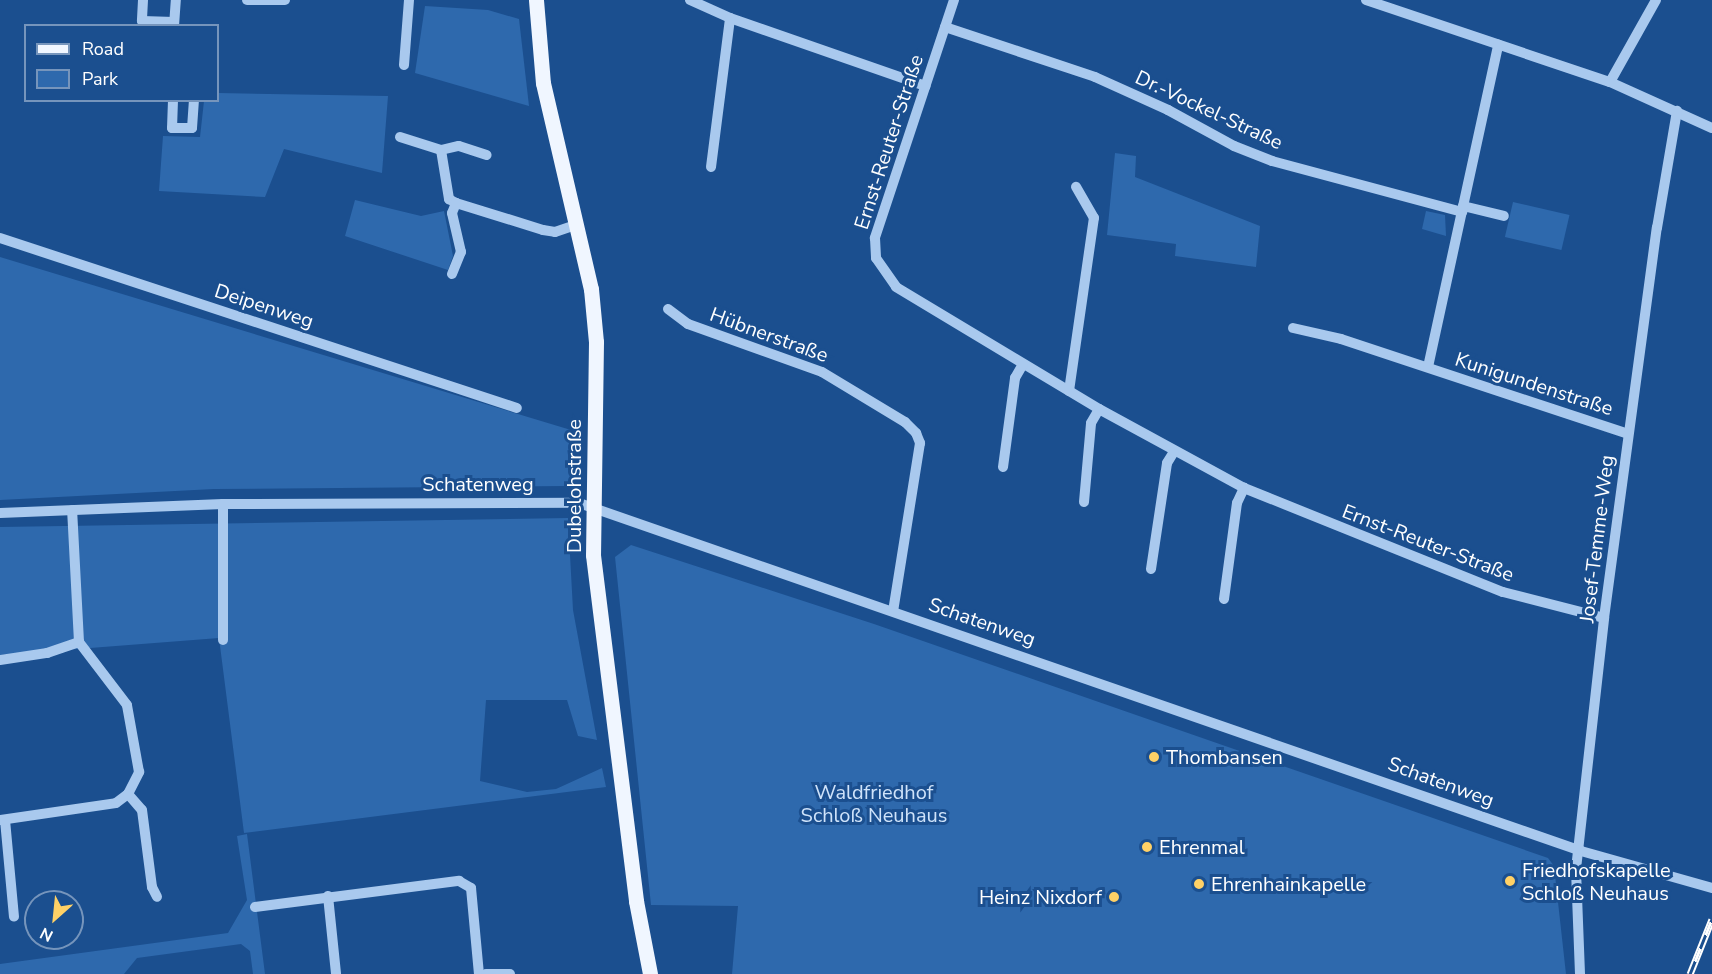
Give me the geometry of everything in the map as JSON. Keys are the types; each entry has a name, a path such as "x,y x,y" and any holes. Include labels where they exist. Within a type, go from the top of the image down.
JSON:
{"main road":[{"name":"Dubelohstraße","path":"536,0 543,83 578,224 591,289 596,342 591,508 619,768 650,974"}],"street":[{"path":"143,0 142,21 174,24 176,0"},
{"path":"247,0 285,0"},
{"path":"404,65 409,0"},
{"path":"690,0 730,18 925,86"},
{"name":"Ernst-Reuter-Straße","path":"954,0 875,238 876,258 896,287 1099,409 1174,452 1244,488 1503,592 1604,618"},
{"path":"1366,0 1611,82 1712,128"},
{"path":"1611,82 1656,0"},
{"path":"711,167 730,18"},
{"name":"Dr.-Vockel-Straße","path":"945,27 1095,77 1168,110 1234,146 1272,161 1462,209"},
{"name":"Kunigundenstraße","path":"1428,368 1498,45"},
{"path":"173,102 172,128 192,128 195,102"},
{"name":"Josef-Temme-Weg","path":"1580,974 1576,869 1581,851 1604,618 1628,434 1677,111"},
{"path":"400,137 441,150 459,146 488,155"},
{"path":"441,150 449,199 456,203 543,230 555,232 578,224"},
{"path":"1069,391 1094,218 1076,187"},
{"path":"452,274 461,252 452,213 456,203"},
{"path":"1462,209 1504,216"},
{"name":"Deipenweg","path":"0,238 517,408"},
{"name":"Hübnerstraße","path":"668,309 688,324 822,372 905,422 916,434 920,443 893,611"},
{"name":"Kunigundenstraße","path":"1293,328 1341,339 1628,434"},
{"path":"1003,468 1015,378 1023,364"},
{"path":"1084,502 1091,423 1099,409"},
{"path":"1151,569 1167,463 1174,452"},
{"path":"1224,599 1237,503 1244,488"},
{"name":"Schatenweg","path":"0,513 223,504 573,502 1581,851 1712,888"},
{"path":"223,504 224,640"},
{"path":"14,917 3,820 116,803 128,794 139,772 127,705 79,642 72,510"},
{"path":"0,660 47,653 79,642"},
{"path":"128,794 142,810 152,887 157,897"},
{"path":"255,907 459,881 471,888 479,974"},
{"path":"328,896 336,974"},
{"path":"486,974 510,974"}],"green space":[{"path":"425,6 488,10 519,19 529,106 415,73"},
{"path":"219,93 388,96 382,173 284,149 265,197 159,191 163,136 200,137 204,102 219,102"},
{"path":"1115,153 1136,156 1135,177 1260,226 1256,267 1175,256 1176,244 1107,235"},
{"path":"355,200 421,216 444,211 453,256 448,270 345,236"},
{"path":"1513,202 1570,215 1561,250 1505,237"},
{"path":"1426,211 1445,215 1446,236 1422,229"},
{"path":"0,257 571,430 578,471 566,486 214,489 0,500"},
{"path":"568,518 573,610 597,740 578,736 567,700 486,700 480,781 527,792 556,789 602,768 606,787 244,833 219,638 0,655 0,527"},
{"name":"Waldfriedhof Schloß Neuhaus","path":"631,545 874,624 1548,858 1554,866 1566,974 732,974 738,906 651,905 615,557"},
{"path":"247,834 265,974 253,974 250,951 241,944 137,958 124,974 0,974 0,964 228,933 247,900 237,836"}],"railway":[{"path":"1690,974 1712,919"}],"place":[{"name":"Thombansen","path":"1154,757"},
{"name":"Ehrenmal","path":"1147,847"},
{"name":"Friedhofskapelle Schloß Neuhaus","path":"1510,881"},
{"name":"Ehrenhainkapelle","path":"1199,884"},
{"name":"Heinz Nixdorf","path":"1114,897"}]}
